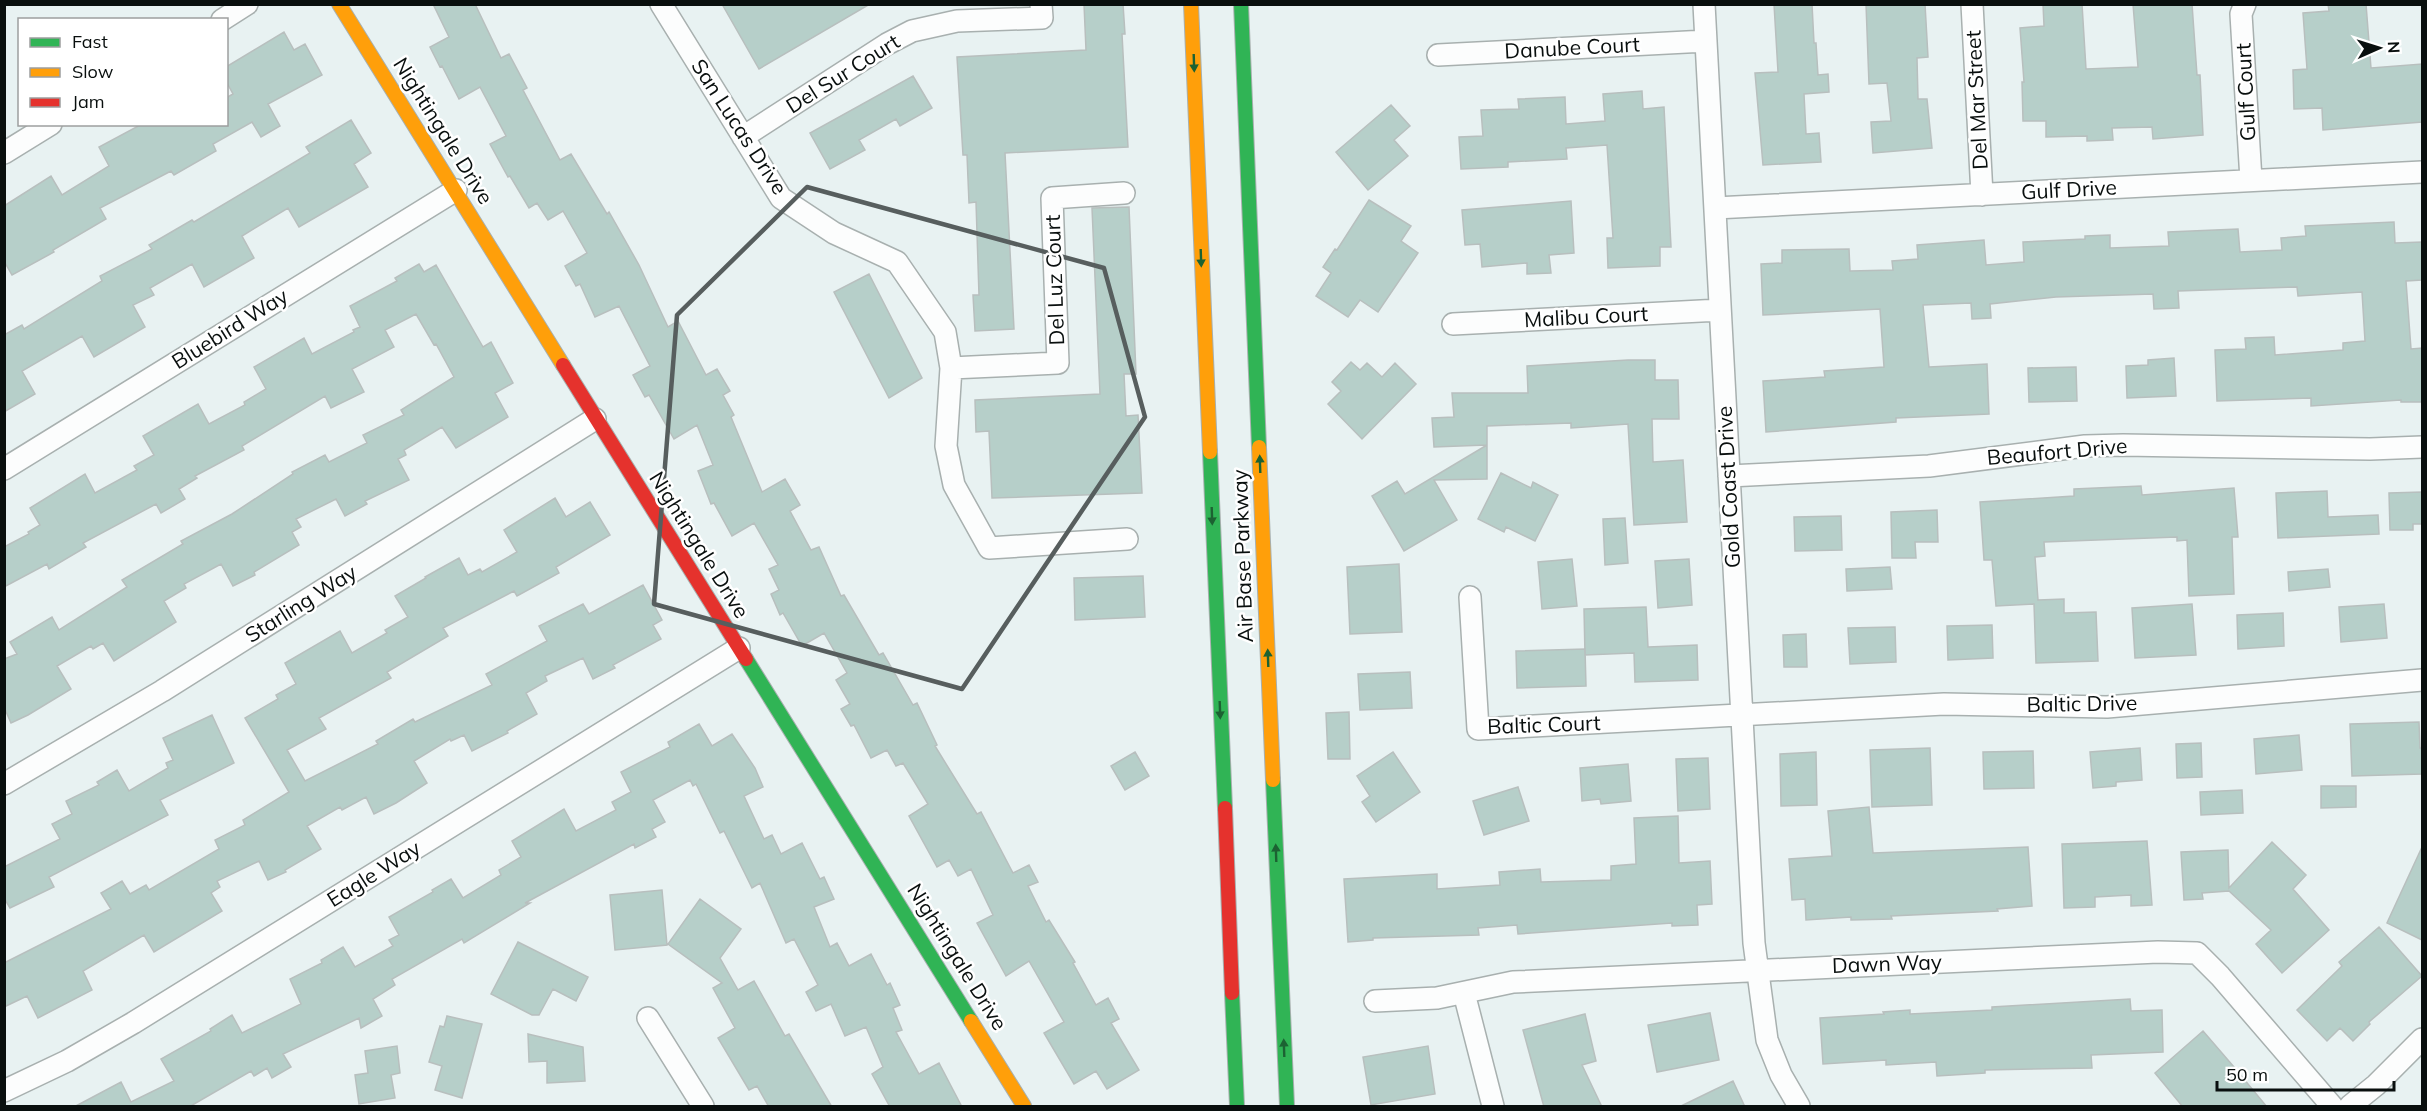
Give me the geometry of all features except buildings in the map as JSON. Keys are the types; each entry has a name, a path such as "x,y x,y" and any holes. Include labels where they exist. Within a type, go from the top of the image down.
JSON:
{"main road":[{"name":"Nightingale Drive","path":"339,4 1024,1107"},
{"name":"Air Base Parkway","path":"1191,4 1237,1107"},
{"name":"Air Base Parkway","path":"1241,4 1287,1107"}],"street":[{"path":"225,18 247,4"},
{"name":"San Lucas Drive","path":"661,4 781,198 834,233 897,262 945,332 951,368"},
{"name":"Del Sur Court","path":"743,137 887,44 912,31 957,21 1042,18 1041,4"},
{"name":"Gold Coast Drive","path":"1704,4 1740,716 1756,969 1767,1040 1781,1075 1799,1107"},
{"name":"Del Mar Street","path":"1972,4 1982,195"},
{"name":"Gulf Court","path":"2245,4 2241,14 2251,180"},
{"name":"Danube Court","path":"1438,55 1706,41"},
{"path":"4,153 48,126"},
{"name":"Gulf Drive","path":"1715,208 2422,172"},
{"name":"Bluebird Way","path":"4,469 456,190"},
{"name":"Del Luz Court","path":"951,368 1058,363 1052,198 1124,193"},
{"name":"Malibu Court","path":"1453,324 1720,310"},
{"path":"951,368 946,446 954,485 989,548 1127,539"},
{"name":"Starling Way","path":"4,784 162,691 595,419"},
{"name":"Beaufort Drive","path":"1729,476 1929,466 2095,446 2370,449 2422,447"},
{"name":"Baltic Court","path":"1470,597 1478,729 1740,716"},
{"name":"Eagle Way","path":"4,1091 67,1061 133,1023 739,648"},
{"name":"Baltic Drive","path":"1740,716 1944,704 2107,706 2422,680"},
{"name":"Dawn Way","path":"1376,1001 1437,998 1514,982 1756,969 2158,952 2197,953 2220,976 2332,1107"},
{"path":"1464,993 1493,1107"},
{"path":"648,1017 703,1107"},
{"path":"2350,1107 2376,1085 2422,1039"}],"highlighted area":[{"path":"807,187 1104,268 1145,417 962,689 654,604 677,315"}],"traffic: fast":[{"path":"1241,4 1259,447"},
{"path":"1210,452 1225,808"},
{"path":"746,659 971,1021"},
{"path":"1273,780 1287,1106"},
{"path":"1232,993 1237,1106"}],"traffic: slow":[{"path":"339,4 563,365"},
{"path":"1191,4 1210,452"},
{"path":"1259,447 1273,780"},
{"path":"971,1021 1024,1106"}],"traffic: jam":[{"path":"563,365 746,659"},
{"path":"1225,808 1232,993"}]}
